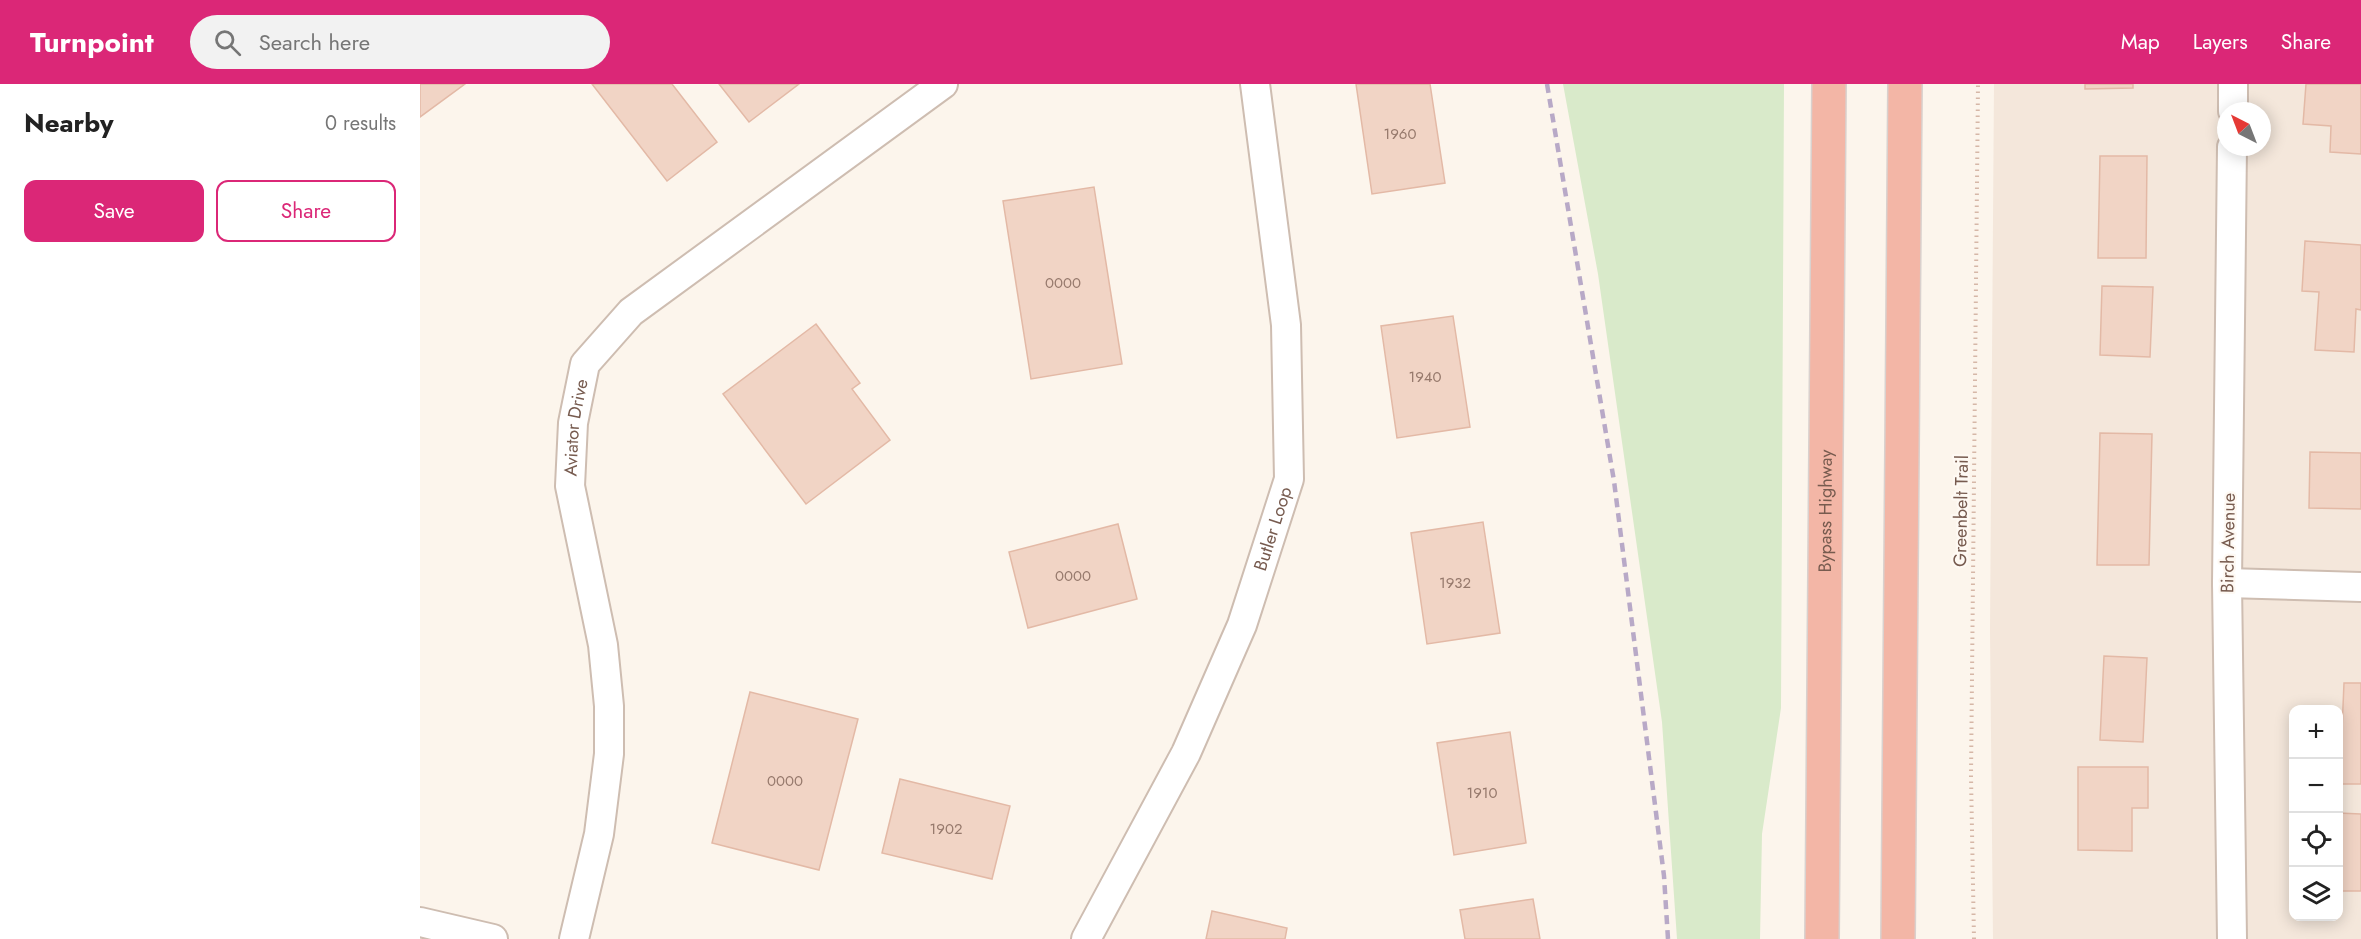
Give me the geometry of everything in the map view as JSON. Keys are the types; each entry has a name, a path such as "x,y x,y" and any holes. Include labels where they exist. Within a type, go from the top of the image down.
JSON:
{"highway":[{"name":"Bypass Highway","path":"1822,939 1829,84"},
{"path":"1898,939 1905,84"}],"street":[{"name":"Aviator Drive","path":"574,939 599,834 609,754 609,706 603,645 570,486 573,423 585,364 631,312 943,84"},
{"name":"Butler Loop","path":"1086,939 1191,742 1242,625 1289,479 1286,325 1254,84"},
{"path":"2233,84 2233,102"},
{"name":"Birch Avenue","path":"2232,156 2227,583 2232,939"},
{"path":"2227,583 2361,587"},
{"path":"420,922 493,939"}],"path":[{"name":"Greenbelt Trail","path":"1974,939 1971,764 1978,84"}],"shaded area":[{"path":"1994,84 2361,84 2361,939 1993,939 1990,631"}],"green space":[{"path":"1563,84 1784,84 1781,708 1762,834 1760,939 1677,939 1662,722 1598,274"}],"building":[{"path":"420,84 465,84 420,117"},
{"path":"592,84 672,84 717,142 667,181"},
{"path":"719,84 799,84 749,122"},
{"path":"1356,84 1430,84 1445,183 1372,194"},
{"path":"2085,84 2133,84 2133,88 2085,89"},
{"path":"2306,84 2361,84 2361,154 2330,152 2331,126 2303,124"},
{"path":"2100,156 2147,156 2146,258 2098,258"},
{"path":"1094,187 1122,364 1031,379 1003,201"},
{"path":"2305,241 2361,245 2361,310 2356,309 2354,352 2315,350 2319,292 2302,291"},
{"path":"2102,286 2153,287 2150,357 2100,355"},
{"path":"1453,316 1470,427 1397,438 1381,326"},
{"path":"816,324 860,383 852,389 890,440 806,504 723,394"},
{"path":"2100,433 2152,434 2149,565 2097,565"},
{"path":"2310,452 2361,453 2361,509 2309,508"},
{"path":"1483,522 1500,633 1427,644 1411,533"},
{"path":"1118,524 1137,599 1028,628 1009,552"},
{"path":"2104,656 2147,658 2143,742 2100,740"},
{"path":"2344,683 2361,683 2361,784 2343,784"},
{"path":"750,692 858,719 819,870 712,843"},
{"path":"1510,732 1526,843 1454,855 1437,743"},
{"path":"2078,767 2148,767 2148,808 2132,808 2132,851 2078,850"},
{"path":"900,779 1010,806 992,879 882,853"},
{"path":"2343,813 2361,814 2361,891 2343,891"},
{"path":"1533,899 1540,939 1465,939 1460,910"},
{"path":"1212,911 1287,928 1285,939 1206,939"}],"railway":[{"path":"1547,84 1614,481 1664,876 1668,939"}]}
